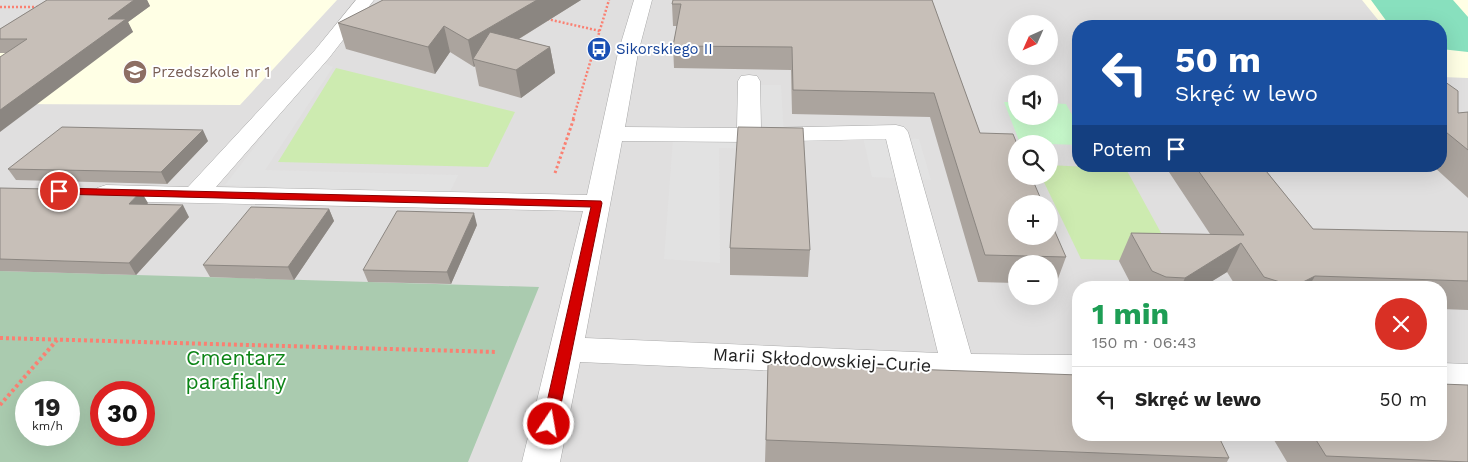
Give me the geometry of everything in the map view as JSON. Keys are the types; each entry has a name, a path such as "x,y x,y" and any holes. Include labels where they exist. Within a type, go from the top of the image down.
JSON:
{"street":[{"path":"196,195 322,54 365,0"},
{"path":"541,462 630,40 643,0"},
{"path":"749,81 749,135"},
{"path":"611,134 749,135 896,132 958,366"},
{"path":"78,192 597,203"},
{"name":"Marii Skłodowskiej-Curie","path":"566,349 958,366 1072,368"},
{"path":"1447,376 1468,377"}],"path":[{"path":"544,202 572,124 609,0"},
{"path":"31,12 44,3"},
{"path":"0,7 39,7"},
{"path":"544,19 600,31"},
{"path":"0,338 497,352"},
{"path":"0,405 57,340"}],"shaded area":[{"path":"0,0 1468,0 1468,462 0,462"},
{"name":"Przedszkole nr 1","path":"62,0 337,0 240,105 0,104 0,40"},
{"path":"1362,0 1468,0 1468,78 1447,77 1447,20 1378,20"},
{"path":"321,62 333,67 265,170 458,175 449,194 225,185"},
{"path":"740,85 781,85 784,137 802,137 806,150 719,148 720,263 664,259 673,139 744,138"},
{"path":"863,137 919,139 931,180 872,177"}],"green space":[{"path":"1371,0 1453,0 1468,17 1468,52 1447,50 1447,20 1386,20"},
{"path":"336,68 515,112 488,167 278,162"},
{"path":"1004,102 1008,102 1008,112"},
{"path":"1058,104 1066,104 1072,115 1072,145 1058,144 1058,135 1017,135 1013,125 1058,125"},
{"path":"1058,165 1072,166 1072,172 1128,172 1177,262 1081,259 1058,211 1058,195 1050,195 1045,185 1058,185"},
{"name":"Cmentarz parafialny","path":"0,271 539,287 468,462 0,462"}],"building":[{"path":"47,0 134,0 108,19 126,19 0,110 0,57 27,39 0,39 0,29"},
{"path":"383,0 537,0 468,40 444,26 428,47 338,23"},
{"path":"673,0 932,0 980,133 1013,134 1008,135 1008,185 1035,185 1039,195 1008,195 1008,245 1058,245 1058,239 1066,257 1058,257 1058,255 985,255 934,93 793,90 792,47 673,46 681,4 672,4"},
{"path":"490,32 550,47 516,70 473,59"},
{"path":"1447,83 1458,91 1458,113 1468,112 1468,150 1447,133"},
{"path":"62,127 203,130 161,172 8,169"},
{"path":"738,127 803,128 810,250 730,248"},
{"path":"1199,172 1267,172 1313,229 1468,232 1468,281 1315,276 1305,281 1277,281 1264,277 1241,243 1185,278 1166,277 1152,271 1131,233 1244,235"},
{"path":"0,188 141,191 129,204 183,205 129,263 0,259"},
{"path":"251,207 329,209 288,267 203,265"},
{"path":"397,211 474,213 447,272 363,270"},
{"path":"768,364 1072,375 1072,441 1221,441 1229,458 766,440"},
{"path":"1447,384 1468,385 1468,462 1326,456 1317,441 1447,441"}],"place":[{"name":"Sikorskiego II","path":"599,49"},
{"name":"Przedszkole nr 1","path":"135,72"}],"route":[{"path":"59,191 597,203 582,282 549,424"}]}
